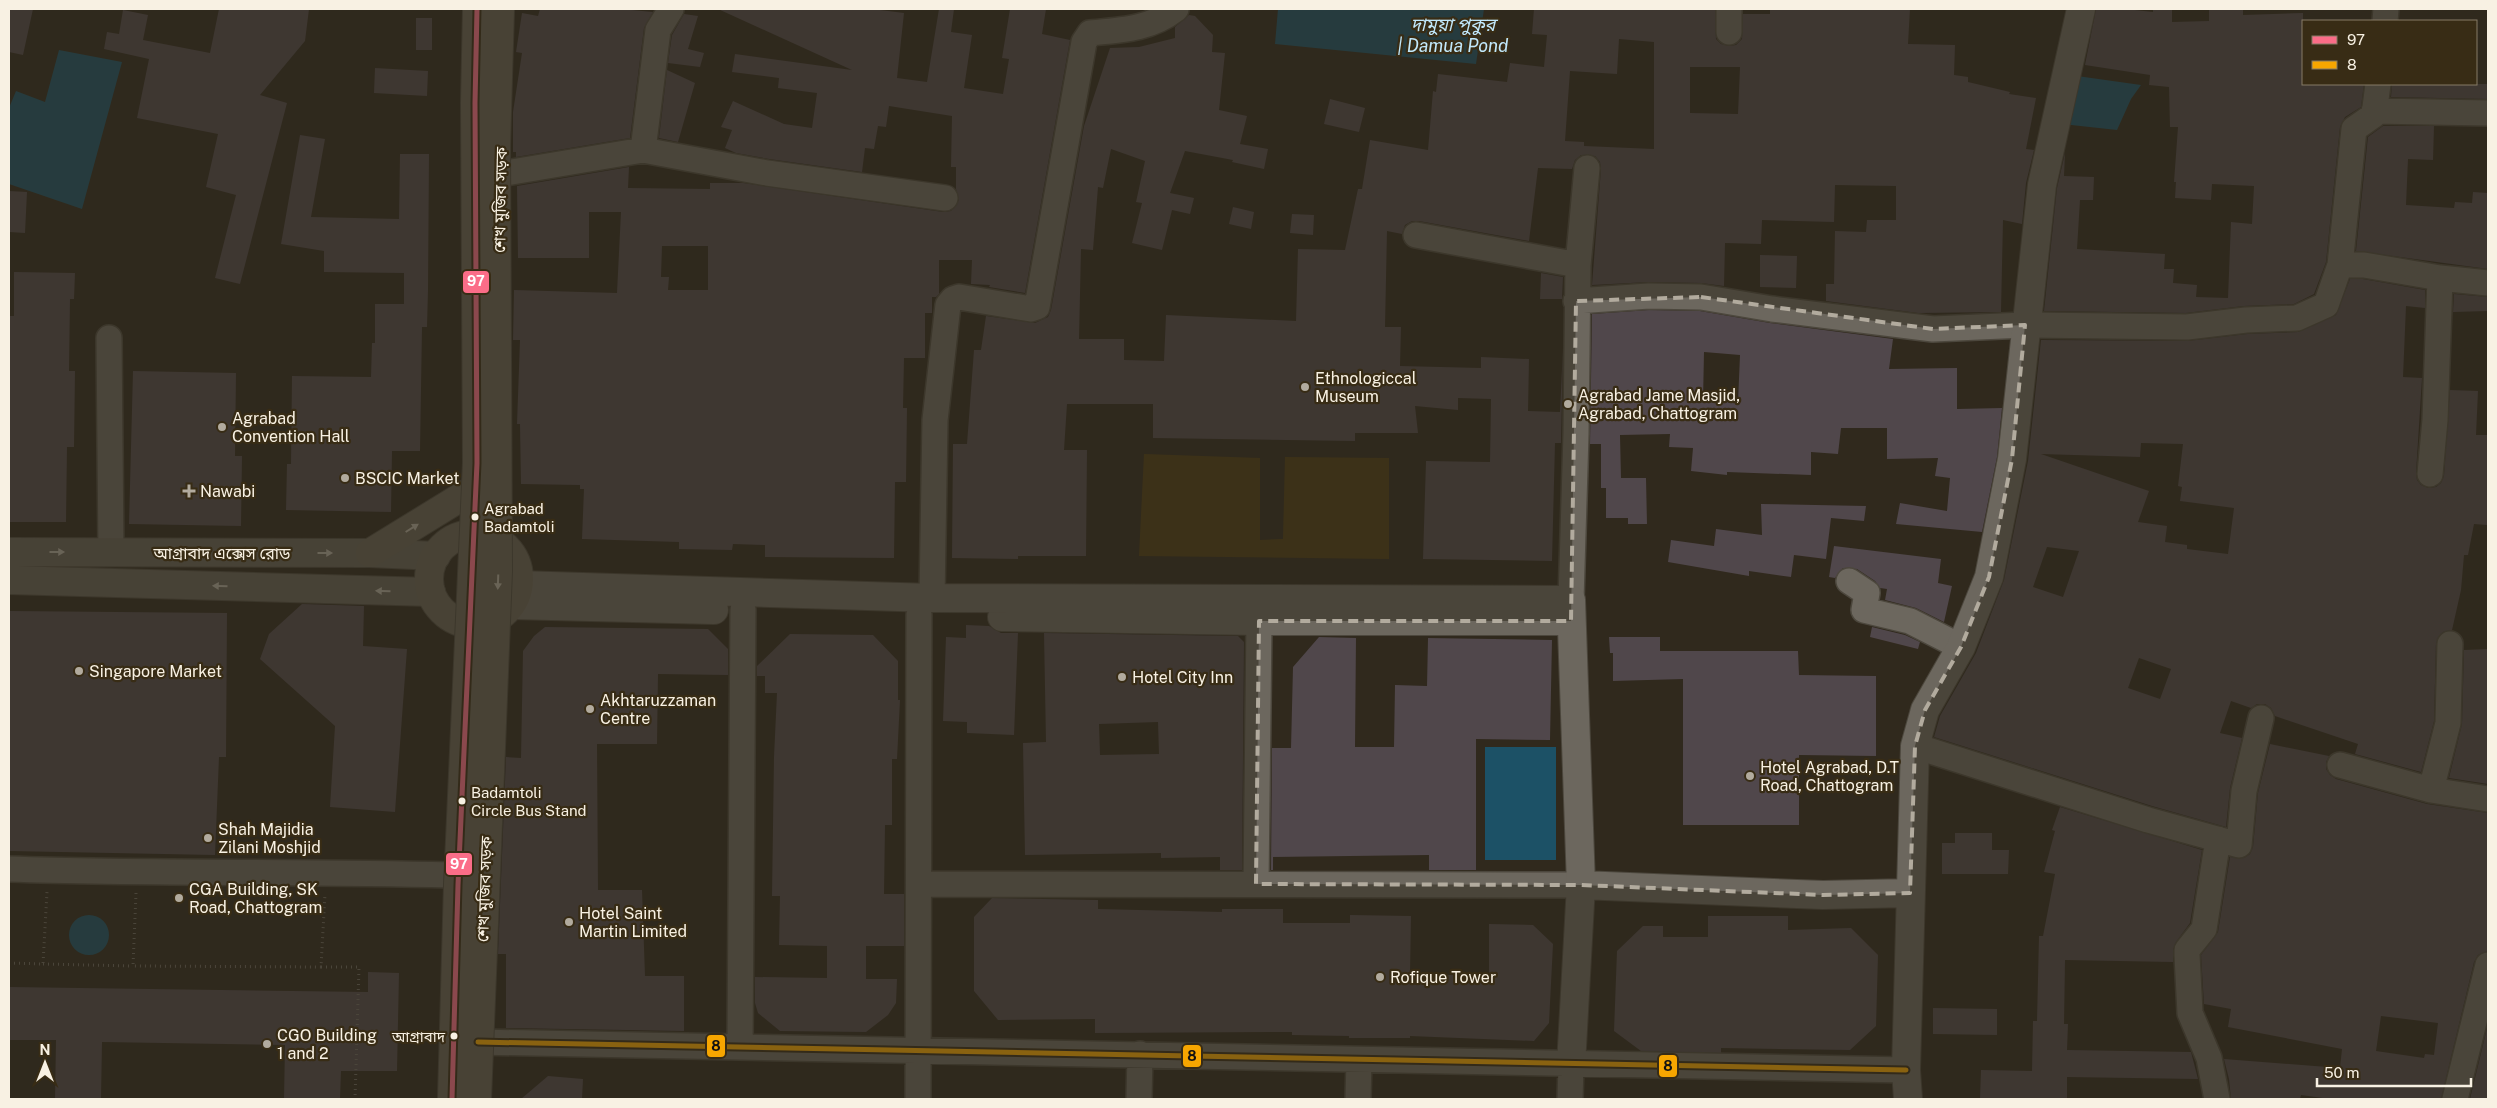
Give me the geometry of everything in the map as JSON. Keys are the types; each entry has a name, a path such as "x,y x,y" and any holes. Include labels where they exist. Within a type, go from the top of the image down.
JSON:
{"highway":[{"name":"শেখ মুজিব সড়ক","path":"465,536 469,9"},
{"path":"452,1099 458,875 477,463 475,113 477,9"},
{"path":"477,1099 498,571 496,145 500,9"},
{"name":"শেখ মুজিব সড়ক","path":"498,542 500,174 505,9"},
{"path":"370,553 466,494"},
{"path":"479,535 498,542 512,556 517,565 508,603 473,624 458,621 446,615 437,605 431,592 430,573 436,556 454,540 465,536 479,535"},
{"name":"শেখ মুজিব সড়ক","path":"477,1099 478,1042 508,603"},
{"path":"442,1099 458,621"}],"main road":[{"name":"আগ্রাবাদ এক্সেস রোড","path":"9,552 370,553 436,556"},
{"name":"আগ্রাবাদ এক্সেস রোড","path":"9,580 431,592"}],"street":[{"path":"643,150 658,30 671,9"},
{"path":"918,1099 926,606 935,420 948,305 953,299 959,297 1031,309 1037,307 1084,42 1090,33 1133,29 1161,20 1176,9"},
{"path":"1908,1099 1906,1070 1915,746 1925,710 1961,647 1989,577 2012,459 2025,325 2042,185 2081,9"},
{"path":"1576,301 1649,296 1700,297 1772,309 1933,329 2025,325 2187,327 2246,320 2297,318 2326,305 2340,265 2354,129 2374,115 2378,85"},
{"path":"2374,111 2488,113"},
{"path":"500,174 643,150 767,173 944,198"},
{"path":"1570,1099 1581,885 1571,610 1576,434 1576,301 1587,168"},
{"path":"1416,235 1578,265"},
{"path":"2340,265 2364,265 2440,278 2488,283"},
{"path":"2430,474 2437,382 2440,278"},
{"path":"109,338 111,553"},
{"path":"1849,581 1867,593 1864,610 1910,621 1961,647"},
{"path":"508,603 1571,610"},
{"path":"508,603 743,610 926,606 1259,621 1571,610"},
{"path":"740,1046 743,610"},
{"path":"1256,884 1259,621"},
{"path":"2431,790 2448,723 2450,644"},
{"path":"1915,746 2148,820 2238,845 2244,791 2261,718"},
{"path":"2340,765 2431,790 2488,799"},
{"path":"2217,1099 2209,1058 2190,1012 2187,955 2188,950 2204,929 2218,840"},
{"path":"9,869 137,874 326,872 449,875"},
{"path":"920,884 1581,885 1823,895 1910,893"},
{"path":"2456,1099 2488,965"},
{"path":"478,1042 918,1049 1571,1065 1906,1070"},
{"path":"1139,1099 1140,1054"},
{"path":"1358,1099 1360,1060"}],"path":[{"path":"321,967 326,872"},
{"path":"43,964 47,885"},
{"path":"133,966 136,890"},
{"path":"9,963 133,966 359,967 355,1099"}],"highlighted area":[{"path":"1701,297 1933,329 2025,325 2012,459 1989,577 1961,647 1925,710 1915,746 1910,893 1823,895 1581,885 1256,884 1259,621 1571,621 1576,301"}],"shaded area":[{"path":"1144,454 1260,458 1260,540 1283,539 1285,457 1389,458 1389,559 1139,556"}],"water":[{"name":"দামুয়া পুকুর | Damua Pond","path":"1278,9 1484,9 1476,64 1275,44"},
{"path":"59,50 122,62 82,209 9,184 9,108 16,91 45,102"},
{"path":"2070,75 2141,85 2131,99 2117,130 2053,123"},
{"path":"1485,747 1556,747 1556,860 1485,860"},
{"path":"89,915 103,921 109,935 103,949 89,955 75,949 69,935 75,921"}],"building":[{"path":"9,9 33,9 23,55 9,52"},
{"path":"219,9 309,9 305,41 260,95 287,103 240,284 215,278 236,195 206,187 218,134 137,118 149,59 104,49 107,32 119,34 123,10 148,15 143,40 210,53"},
{"path":"540,9 621,9 653,12 644,28 630,138 516,157 516,152 513,152 513,112 522,53 516,52 522,13 538,16"},
{"path":"718,9 872,9 904,13 897,78 927,82 939,9 954,9 951,32 972,35 964,88 1003,94 1009,59 1002,58 1010,9 1046,9 1042,34 1070,40 1025,293 989,287 990,285 971,284 972,260 939,260 939,294 936,297 932,297 932,313 925,313 925,358 904,358 903,408 907,408 906,482 895,482 894,558 765,557 765,545 733,544 732,550 679,549 679,542 582,539 584,489 580,489 580,485 521,484 520,424 517,424 520,340 513,340 514,290 617,293 621,212 589,212 589,258 518,258 517,186 629,167 628,188 710,189 710,183 743,183 943,212 951,211 959,200 956,189 956,167 951,167 952,116 889,106 886,127 878,126 874,149 865,148 862,172 769,159 736,153 725,148 732,130 721,127 733,101 784,124 812,128 817,93 778,88 779,78 732,72 735,54 852,70","holes":["662,246 708,246 708,290 668,290 669,277 661,277"]},
{"path":"1534,9 1715,9 1716,39 1721,44 1729,46 1736,45 1742,39 1743,14 1770,14 1770,9 1910,9 1908,44 1955,45 1954,75 1968,77 1968,82 2010,92 2009,94 2036,98 2026,149 2034,150 2026,183 2022,224 2003,220 2001,312 1918,313 1826,301 1826,284 1834,284 1835,231 1866,232 1867,220 1896,220 1896,186 1835,185 1834,222 1762,220 1761,244 1725,243 1724,286 1701,283 1649,282 1592,285 1601,169 1600,162 1595,156 1581,155 1575,160 1572,169 1538,168 1529,241 1419,221 1412,221 1405,225 1402,234 1387,231 1385,327 1401,327 1400,366 1481,368 1481,357 1529,359 1528,411 1560,412 1563,347 1561,443 1555,443 1552,561 1423,559 1426,461 1490,462 1491,399 1458,398 1458,410 1415,406 1418,433 1355,433 1355,441 1153,438 1153,404 1067,404 1064,450 1087,450 1086,556 1018,556 1018,559 952,558 953,444 967,444 974,350 981,350 986,316 1035,323 1048,317 1051,310 1084,126 1110,48 1139,47 1175,38 1175,27 1189,15 1195,16 1213,35 1212,52 1225,53 1219,110 1247,116 1240,144 1268,149 1264,169 1232,162 1233,160 1185,151 1170,193 1194,198 1190,214 1172,210 1162,250 1132,243 1142,203 1136,202 1145,161 1111,149 1103,188 1098,187 1093,250 1081,249 1079,339 1124,339 1124,360 1164,361 1166,315 1296,321 1298,249 1345,250 1358,189 1362,189 1370,140 1428,150 1433,91 1436,92 1438,74 1507,82 1510,63 1544,67 1547,35 1532,34","holes":["1619,39 1654,42 1654,149 1584,146 1584,142 1565,141 1570,71 1617,74","1690,67 1740,67 1738,114 1690,113"]},
{"path":"2096,9 2126,9 2153,12 2153,9 2172,9 2172,22 2209,21 2209,9 2243,9 2243,15 2303,13 2302,85 2364,85 2361,107 2345,117 2340,127 2326,262 2314,294 2294,304 2244,306 2186,313 2044,311 2057,188 2065,153 2064,176 2094,177 2093,200 2080,200 2077,249 2165,254 2164,269 2174,269 2173,283 2197,285 2196,297 2228,298 2231,222 2252,224 2254,186 2212,184 2211,200 2175,198 2176,182 2174,182 2178,127 2170,127 2169,87 2149,85 2150,75 2085,65"},
{"path":"684,14 698,16 688,49 704,53 700,67 668,63 672,35"},
{"path":"416,18 432,18 432,50 416,50"},
{"path":"375,68 428,71 427,96 374,93"},
{"path":"667,70 695,83 678,142 659,138"},
{"path":"2488,84 2488,99 2391,97 2392,85"},
{"path":"1330,99 1365,108 1359,132 1324,124"},
{"path":"2383,126 2434,126 2433,160 2408,159 2406,205 2454,208 2455,202 2472,203 2473,192 2488,193 2488,269 2356,251 2368,137"},
{"path":"300,135 325,139 311,217 399,219 400,154 429,154 427,327 422,327 420,451 392,451 391,512 286,510 287,464 291,464 292,376 371,377 372,343 375,343 375,304 404,304 404,273 324,272 324,251 281,244"},
{"path":"9,191 27,192 25,233 9,232"},
{"path":"1233,207 1254,212 1251,229 1229,224"},
{"path":"1292,214 1314,215 1313,235 1290,233"},
{"path":"1760,255 1797,256 1796,288 1760,287"},
{"path":"14,272 75,273 74,299 70,299 69,371 75,371 74,447 67,447 66,522 9,522 9,316 14,316"},
{"path":"1541,273 1563,277 1562,299 1540,299"},
{"path":"2350,279 2363,279 2425,290 2425,308 2406,306 2403,377 2422,378 2416,473 2417,480 2421,485 2428,488 2436,487 2441,483 2444,476 2450,390 2478,391 2476,435 2488,435 2487,525 2474,524 2468,555 2464,555 2461,590 2452,630 2443,632 2436,643 2434,721 2421,772 2355,754 2358,744 2275,716 2271,708 2265,704 2257,704 2251,708 2231,701 2220,733 2242,738 2230,788 2226,827 2152,806 1934,737 1940,716 1976,653 2004,580 2028,461 2041,340 2187,341 2247,334 2298,332 2336,315","holes":["2141,443 2183,444 2178,486 2182,487 2180,501 2234,508 2228,554 2187,549 2187,545 2165,542 2167,526 2138,522 2149,491 2041,454 2140,457","2047,547 2079,551 2063,597 2033,587","2139,658 2171,669 2160,699 2128,688"]},
{"path":"2454,294 2488,297 2488,311 2453,312"},
{"path":"1649,310 1700,311 1770,323 1893,339 1889,369 1957,368 1957,409 2002,408 1997,457 1982,532 1896,524 1900,503 1947,511 1950,478 1935,476 1938,458 1887,459 1887,428 1841,428 1838,454 1811,452 1811,475 1727,472 1727,475 1691,471 1693,448 1669,447 1670,434 1620,435 1621,478 1646,478 1647,524 1628,524 1628,518 1606,518 1606,488 1601,488 1601,444 1590,444 1592,314","holes":["1704,352 1740,355 1738,402 1703,402"]},
{"path":"133,371 236,373 235,456 242,456 241,526 129,524"},
{"path":"1761,504 1866,506 1864,521 1831,518 1826,559 1794,555 1791,577 1749,571 1749,576 1668,562 1671,540 1714,546 1716,529 1762,535"},
{"path":"1834,546 1941,559 1938,583 1952,586 1944,622 1916,608 1885,600 1887,589 1880,588 1875,581 1857,569 1843,568 1835,578 1829,577"},
{"path":"302,604 364,606 363,646 407,649 395,812 330,807 335,726 260,659 269,634"},
{"path":"9,611 227,613 226,757 219,757 215,855 9,851"},
{"path":"966,625 989,626 1001,633 1018,633 1014,735 967,733 967,722 943,721 946,637 966,638"},
{"path":"545,627 708,629 728,649 728,675 658,674 657,744 597,744 598,890 642,890 645,976 684,976 684,1031 506,1028 506,954 498,954 506,757 521,758 523,651 534,636"},
{"path":"1872,627 1905,635 1920,642 1918,649 1870,637"},
{"path":"1044,633 1238,636 1244,642 1242,870 1220,870 1220,857 1161,858 1161,853 1025,855 1023,743 1046,742","holes":["1158,722 1159,754 1100,755 1099,724"]},
{"path":"790,634 873,635 898,661 898,700 900,700 897,759 892,759 892,825 885,825 884,894 904,894 904,946 866,946 866,979 897,979 896,1003 888,1015 866,1032 780,1031 758,1013 755,1003 755,977 827,978 827,946 779,945 780,896 772,896 777,693 765,693 765,676 757,676 757,666"},
{"path":"1319,637 1356,638 1355,747 1394,747 1395,685 1427,686 1428,638 1552,640 1550,740 1476,739 1476,870 1429,870 1429,855 1273,857 1273,870 1271,870 1272,748 1291,748 1293,667"},
{"path":"1609,637 1660,637 1660,651 1798,651 1799,675 1876,676 1876,756 1799,755 1799,825 1683,825 1683,679 1613,681 1613,653 1610,653"},
{"path":"2488,649 2488,784 2449,778 2462,724 2464,650"},
{"path":"2270,744 2329,756 2326,762 2326,769 2336,779 2427,804 2488,813 2488,951 2478,955 2474,962 2441,1099 2330,1099 2301,1095 2300,1099 2231,1099 2224,1059 2340,1068 2342,1049 2228,1027 2231,1009 2204,1004 2201,955 2218,932 2230,857 2244,858 2250,854 2253,847 2258,793","holes":["2381,1016 2438,1023 2434,1055 2425,1054 2424,1058 2376,1051"]},
{"path":"2060,807 2202,850 2190,923 2176,942 2173,950 2173,962 2065,960 2064,1024 2068,1024 2067,1050 2191,1052 2198,1079 2067,1077 2067,1099 1980,1099 1981,1070 2032,1071 2033,1021 2037,1021 2039,936 2043,936 2055,874 2044,872 2055,831 2052,830"},
{"path":"1955,833 1992,833 1992,850 2009,850 2008,874 1942,874 1942,843 1955,843"},
{"path":"992,898 1098,900 1098,909 1222,912 1222,909 1283,909 1283,923 1350,923 1350,915 1411,916 1410,974 1489,976 1489,924 1533,925 1553,944 1549,1023 1534,1041 1410,1036 1410,1038 1349,1038 1349,1036 1292,1035 1292,1032 1095,1033 1095,1019 998,1020 974,991 974,917"},
{"path":"1708,916 1788,916 1788,930 1851,928 1878,955 1876,1026 1850,1050 1721,1048 1721,1053 1641,1051 1614,1031 1617,951 1643,926 1663,926 1663,937 1708,937"},
{"name":"CGO Building 1 and 2","path":"368,972 399,973 397,1071 341,1071 340,1099 284,1099 285,1045 102,1042 101,1099 55,1099 56,1040 9,1040 9,987 368,992"},
{"path":"1933,1008 1997,1009 1997,1035 1933,1034"},
{"path":"2488,1024 2488,1099 2470,1099"},
{"path":"548,1076 583,1079 582,1099 521,1099"}],"transit line":[{"name":"97","path":"452,1099 458,885 477,463 475,103 477,9"},
{"name":"8","path":"478,1042 1906,1070"}],"place":[{"name":"Ethnologiccal Museum","path":"1305,387"},
{"name":"Agrabad Jame Masjid, Agrabad, Chattogram","path":"1568,404"},
{"name":"Agrabad Convention Hall","path":"222,427"},
{"name":"BSCIC Market","path":"345,478"},
{"name":"Nawabi","path":"189,491"},
{"name":"Agrabad Badamtoli","path":"475,517"},
{"name":"Singapore Market","path":"79,671"},
{"name":"Hotel City Inn","path":"1122,677"},
{"name":"Akhtaruzzaman Centre","path":"590,709"},
{"name":"Hotel Agrabad, D.T Road, Chattogram","path":"1750,776"},
{"name":"Badamtoli Circle Bus Stand","path":"462,801"},
{"name":"Shah Majidia Zilani Moshjid","path":"208,838"},
{"name":"CGA Building, SK Road, Chattogram","path":"179,898"},
{"name":"Hotel Saint Martin Limited","path":"569,922"},
{"name":"Rofique Tower","path":"1380,977"},
{"name":"আগ্রাবাদ","path":"454,1036"},
{"name":"CGO Building 1 and 2","path":"267,1044"}]}
